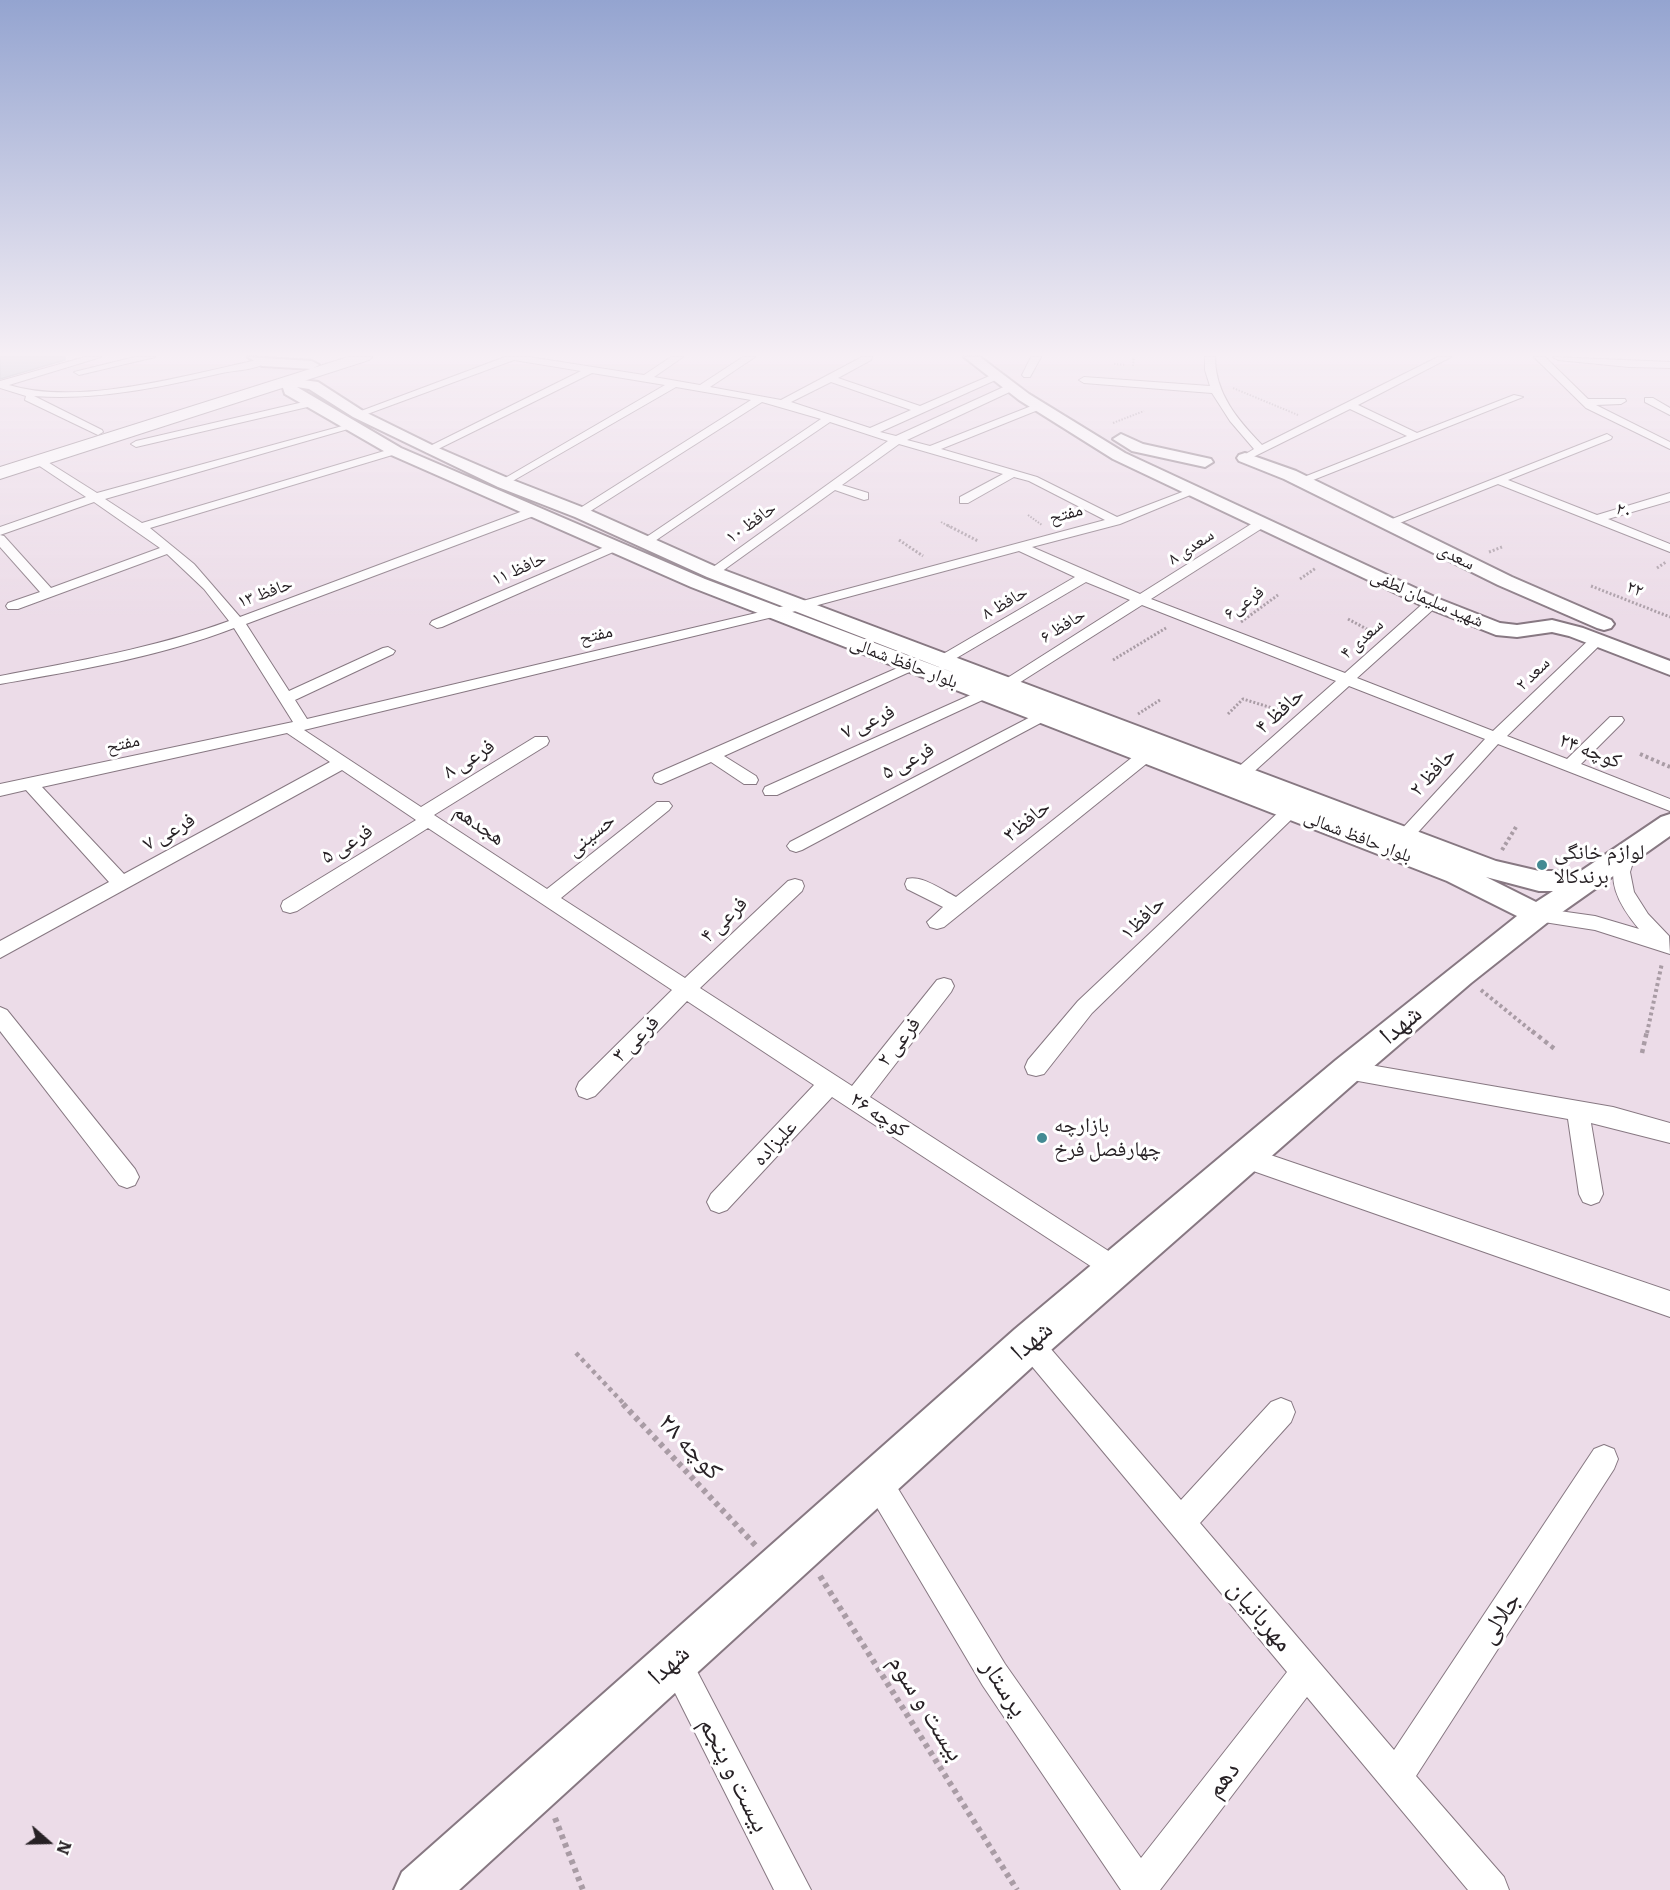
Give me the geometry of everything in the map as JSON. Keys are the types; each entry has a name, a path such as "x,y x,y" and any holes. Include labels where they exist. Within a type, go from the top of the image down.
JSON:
{"main road":[{"path":"0,463 56,445"},
{"path":"0,473 89,445"}],"street":[{"path":"0,531 94,498 270,445"},
{"name":"بلوار حافظ شمالی","path":"387,445 395,451 772,613 1456,874 1538,915"},
{"name":"بلوار حافظ شمالی","path":"418,445 580,513 714,573 797,606 1491,869 1539,881 1586,881"},
{"path":"430,450 440,445"},
{"path":"504,483 569,445"},
{"path":"580,513 687,445"},
{"path":"645,543 789,445"},
{"name":"حافظ ۱۰","path":"714,573 890,445"},
{"path":"917,445 1033,479 1116,521"},
{"path":"932,449 941,445"},
{"path":"1102,445 1119,456 1194,491 1220,494 1239,492"},
{"path":"1133,445 1205,462"},
{"path":"1247,445 1260,468 1258,479"},
{"path":"1194,491 1183,480 1205,462 1252,454 1271,445"},
{"path":"1297,478 1394,445"},
{"path":"1388,524 1586,445"},
{"path":"1119,456 1138,448"},
{"path":"138,528 395,451"},
{"name":"سعدی","path":"1252,454 1504,581 1670,651"},
{"path":"39,461 169,549 212,590 238,622 286,698 296,726"},
{"path":"964,500 1013,473"},
{"name":"۲۰","path":"1498,480 1670,548"},
{"path":"833,486 864,496"},
{"name":"مفتح","path":"0,790 296,726 772,613 1116,521 1194,491"},
{"name":"شهید سلیمان لطفی","path":"1194,491 1432,603 1496,629 1517,631 1552,626 1598,639 1670,669"},
{"path":"1595,519 1670,497"},
{"name":"حافظ ۱۳","path":"0,680 105,661 204,635 535,511"},
{"name":"سعدی ۸","path":"1141,600 1260,524"},
{"path":"0,539 48,593"},
{"name":"حافظ ۱۱","path":"437,624 616,546"},
{"name":"کوچه ۲۴","path":"1021,547 1141,600 1670,805"},
{"path":"13,606 169,549"},
{"name":"حافظ ۸","path":"943,660 1086,577"},
{"name":"حافظ ۶","path":"1006,684 1141,600"},
{"name":"سعدی ۴","path":"1346,680 1432,603"},
{"name":"سعد ۲","path":"1495,738 1598,639"},
{"path":"286,698 388,651"},
{"path":"661,778 910,666"},
{"name":"حافظ ۴","path":"1241,774 1346,680"},
{"name":"فرعی ۷","path":"771,791 984,694"},
{"name":"فرعی ۵","path":"796,846 1041,716"},
{"path":"1568,767 1616,720"},
{"name":"هجدهم","path":"296,726 342,763 643,961"},
{"name":"حافظ ۲","path":"1405,836 1495,738"},
{"name":"فرعی ۸","path":"424,817 541,741"},
{"path":"711,755 750,780"},
{"name":"حافظ۳","path":"937,922 1145,756"},
{"name":"فرعی ۷","path":"8,945 342,763"},
{"path":"30,784 121,883"},
{"name":"حسینی","path":"548,899 663,806"},
{"name":"حافظ۱","path":"1036,1067 1084,1007 1290,811"},
{"name":"فرعی ۵","path":"290,906 424,817"},
{"name":"شهدا","path":"420,1890 1029,1343 1347,1070 1461,975 1538,915 1670,823"},
{"path":"1627,853 1621,872 1625,894 1641,919 1668,945"},
{"path":"914,884 957,906"},
{"name":"فرعی ۴","path":"686,989 795,885"},
{"path":"1538,915 1595,923 1668,945"},
{"name":"کوچه ۲۶","path":"643,961 1115,1270"},
{"name":"فرعی ۲","path":"855,1099 944,986"},
{"name":"فرعی ۳","path":"587,1089 686,989"},
{"path":"0,1016 127,1177"},
{"path":"1347,1070 1613,1117 1670,1133"},
{"name":"علیزاده","path":"719,1202 830,1083"},
{"path":"1578,1112 1591,1194"},
{"path":"1247,1158 1670,1304"},
{"name":"مهربانیان","path":"1029,1343 1491,1890"},
{"path":"1181,1522 1281,1412"},
{"name":"جلالی","path":"1396,1777 1604,1459"},
{"name":"پرستار","path":"876,1479 994,1675 1141,1888"},
{"name":"بیست و پنجم","path":"674,1660 793,1890"},
{"name":"دهم","path":"1141,1888 1307,1672"}],"path":[{"path":"941,522 1000,552"},
{"path":"899,540 941,568"},
{"name":"۲۲","path":"1591,586 1670,617"},
{"name":"فرعی۶","path":"1226,633 1278,595"},
{"path":"1113,660 1184,617"},
{"path":"1348,619 1390,641"},
{"path":"1228,714 1243,699 1304,718"},
{"path":"1640,754 1670,767"},
{"path":"1491,869 1516,827"},
{"path":"1642,1053 1668,945"},
{"path":"1461,975 1556,1050"},
{"name":"کوچه ۲۸","path":"576,1353 789,1557"},
{"name":"بیست و سوم","path":"789,1557 1017,1890"},
{"path":"540,1781 583,1890"}],"place":[{"name":"لوازم خانگی برندکالا","path":"1542,865"},
{"name":"بازارچه چهارفصل فرخ","path":"1042,1138"}]}
